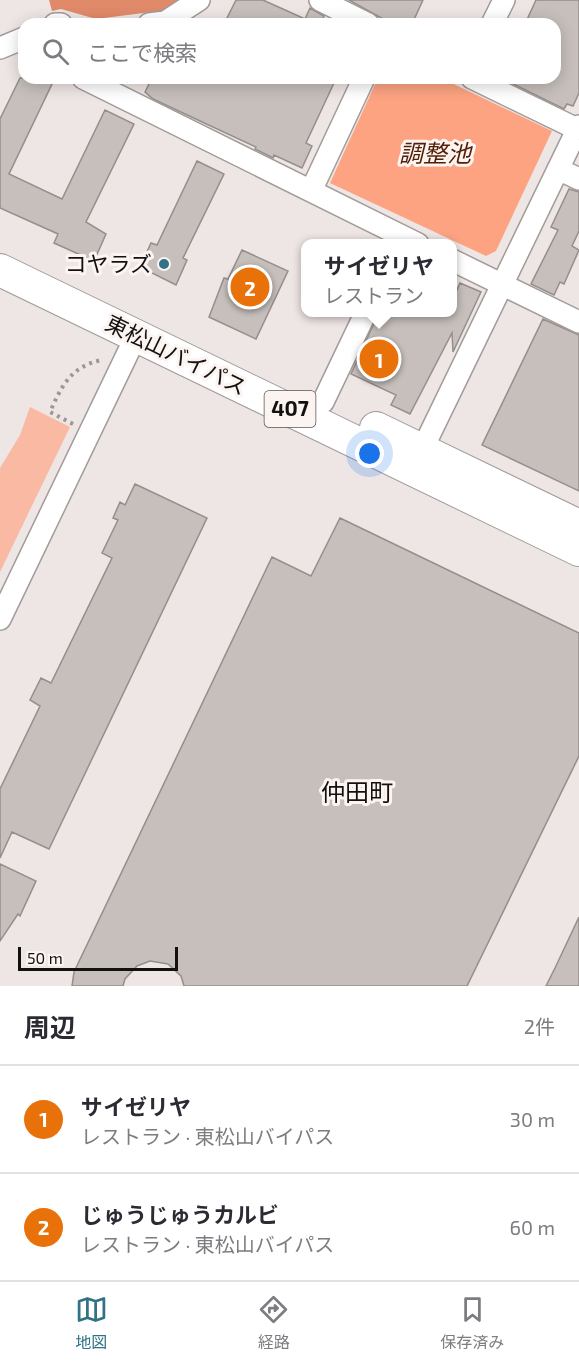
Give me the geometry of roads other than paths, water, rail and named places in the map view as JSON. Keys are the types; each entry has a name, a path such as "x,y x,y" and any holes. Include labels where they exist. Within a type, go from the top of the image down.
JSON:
{"highway":[{"name":"東松山バイパス","path":"0,247 579,526"},
{"name":"東松山バイパス","path":"0,270 579,550"}],"street":[{"path":"171,18 199,0"},
{"path":"320,0 356,18"},
{"path":"495,18 504,0"},
{"path":"95,84 404,239"},
{"path":"311,191 361,84"},
{"path":"422,450 578,127 485,84"},
{"path":"558,169 579,179"},
{"path":"457,262 579,322"},
{"path":"322,402 364,317"},
{"path":"0,619 136,336"}],"water":[{"name":"調整池","path":"375,84 454,84 552,131 496,251 486,256 457,242 457,239 450,239 330,183"}],"place":[{"name":"コヤラズ","path":"164,264"},
{"name":"じゅうじゅうカルビ","path":"250,287"},
{"name":"サイゼリヤ","path":"379,359"}],"district":[{"name":"仲田町","path":"357,793"}]}
